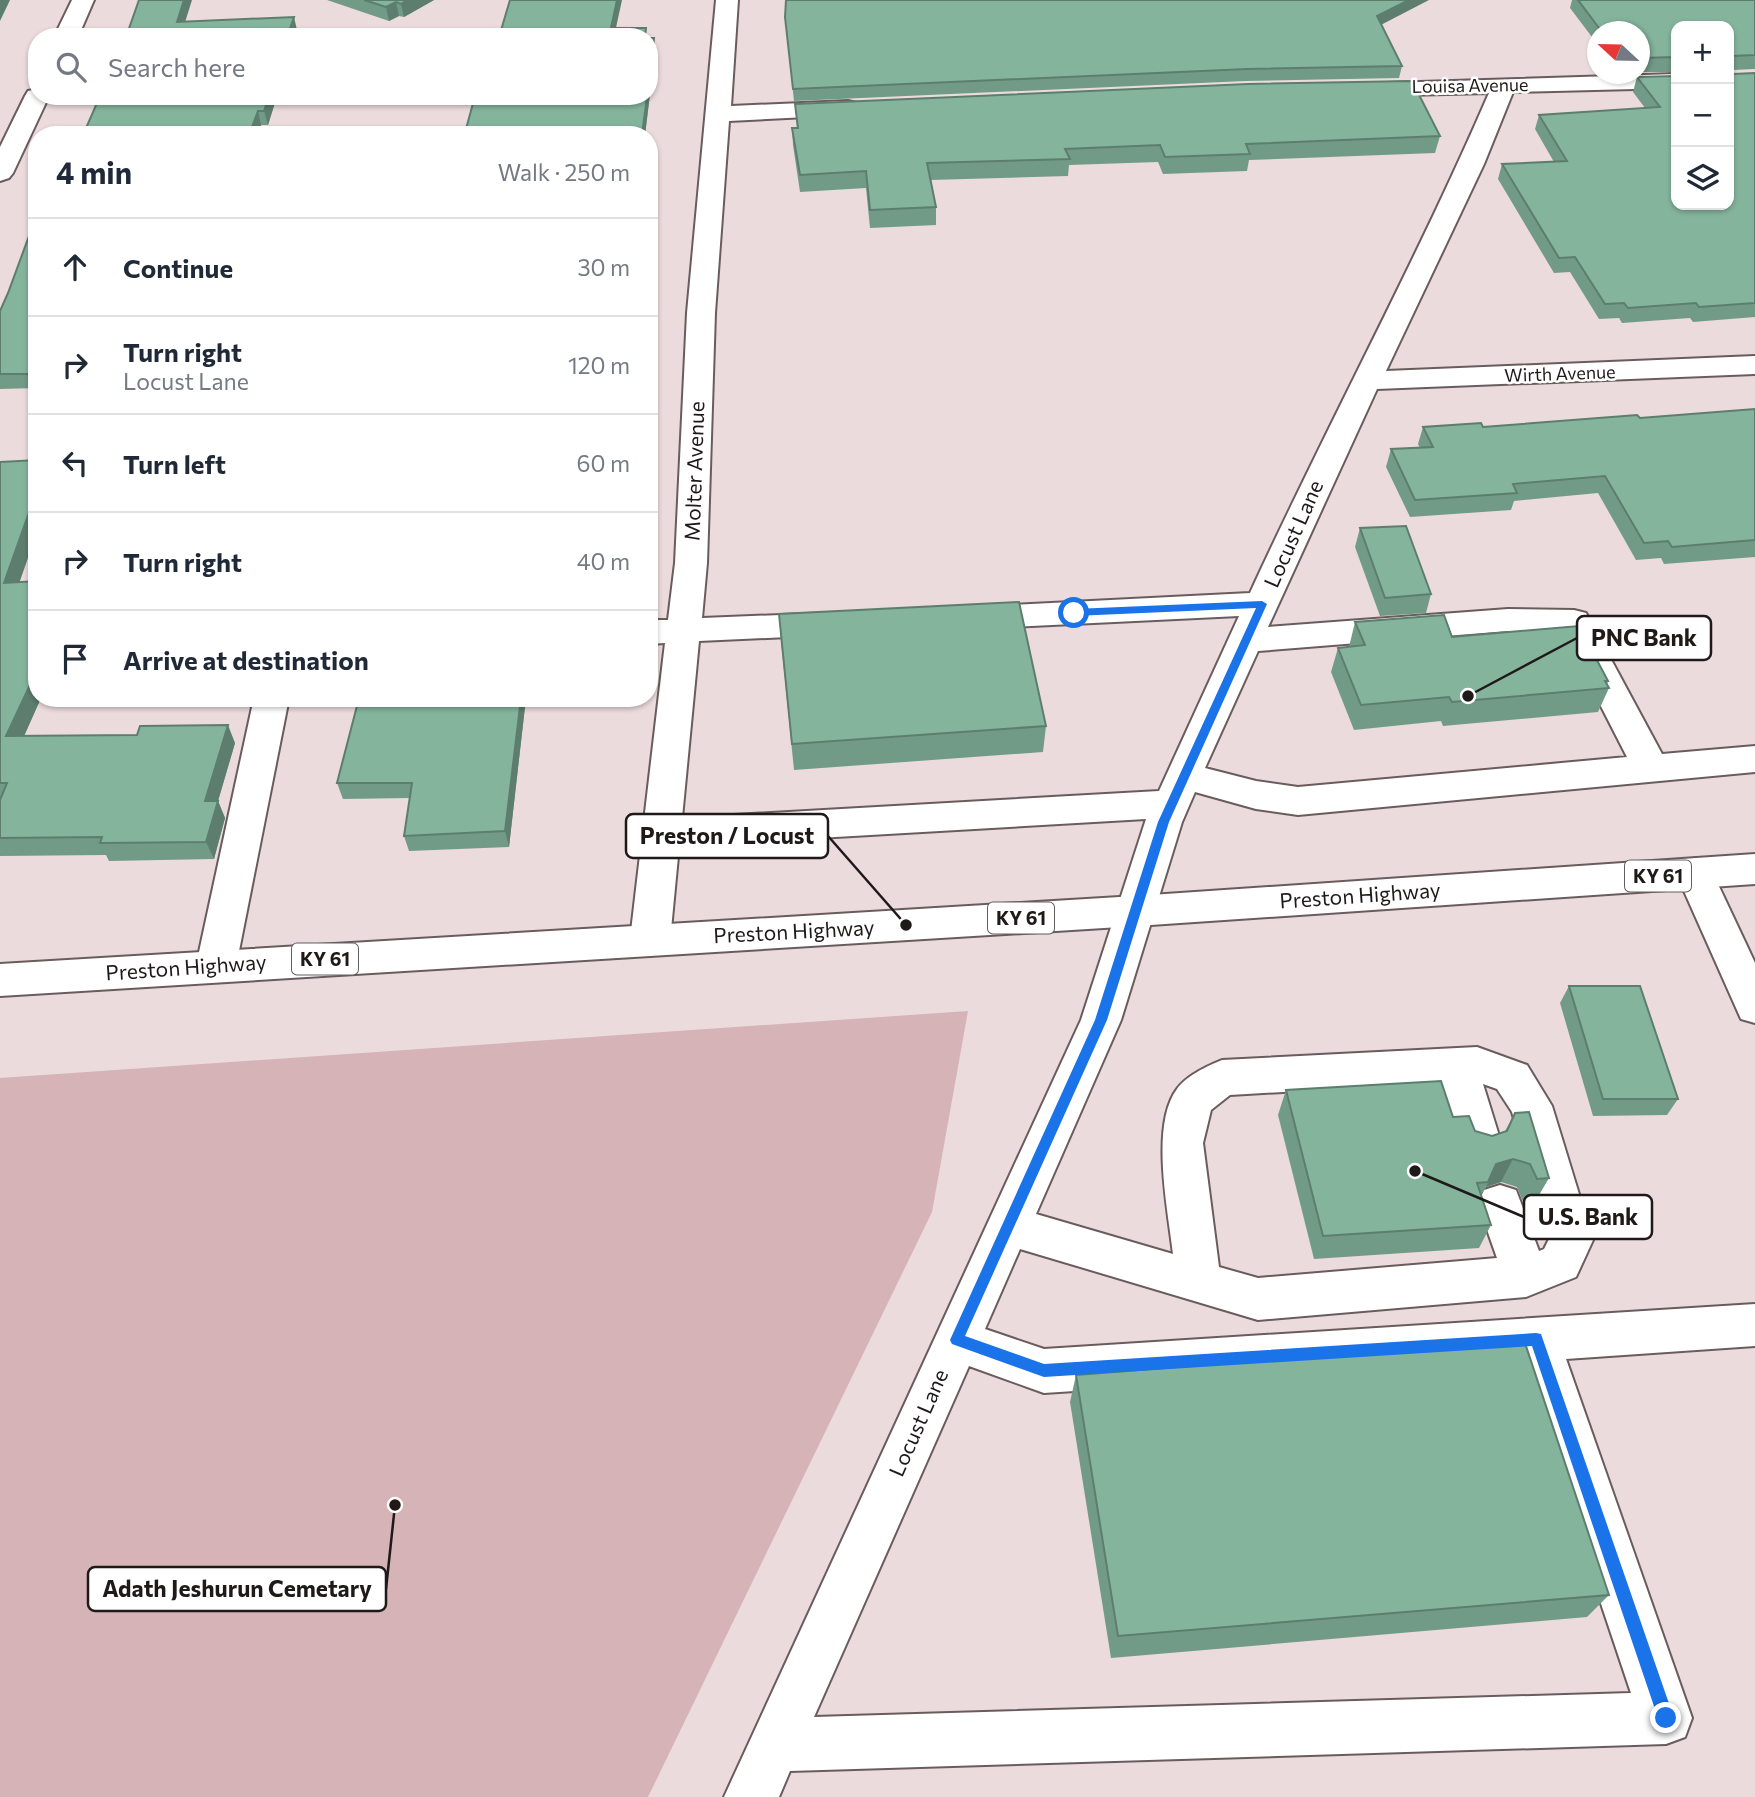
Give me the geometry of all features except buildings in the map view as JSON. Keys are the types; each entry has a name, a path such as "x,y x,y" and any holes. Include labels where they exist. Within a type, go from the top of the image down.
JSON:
{"street":[{"path":"70,28 83,0"},
{"name":"Molter Avenue","path":"650,940 691,563 701,313 727,0"},
{"name":"Louisa Avenue","path":"1340,89 1671,81"},
{"name":"Locust Lane","path":"751,1797 1101,1020 1178,790 1295,530 1471,164 1504,86"},
{"path":"0,173 33,105"},
{"path":"717,114 870,107"},
{"name":"Wirth Avenue","path":"1365,381 1755,365"},
{"path":"934,619 1262,604"},
{"path":"1245,640 1508,620 1574,621 1651,768"},
{"path":"658,632 864,622"},
{"path":"216,966 270,707"},
{"path":"661,833 1178,790 1256,795 1298,801 1755,759"},
{"name":"Preston Highway","path":"0,980 1136,911 1755,869"},
{"path":"1695,873 1754,1004"},
{"path":"1008,1226 1258,1299 1526,1276 1560,1263 1572,1240 1531,1106 1512,1077 1477,1064 1222,1078 1192,1100 1182,1143 1198,1280"},
{"path":"1456,1065 1479,1139"},
{"path":"1500,1204 1526,1276"},
{"path":"956,1340 1044,1371 1755,1325"},
{"path":"774,1745 1666,1718 1536,1339"}],"shaded area":[{"path":"968,1011 932,1212 648,1797 0,1797 0,1078"}],"place":[{"name":"PNC Bank","path":"1468,696"},
{"name":"Preston / Locust","path":"906,925"},
{"name":"U.S. Bank","path":"1415,1171"},
{"name":"Adath Jeshurun Cemetary","path":"395,1505"}],"route":[{"path":"1074,613 1262,604 1163,822 1101,1020 956,1340 1044,1371 1536,1339 1666,1718"}]}
